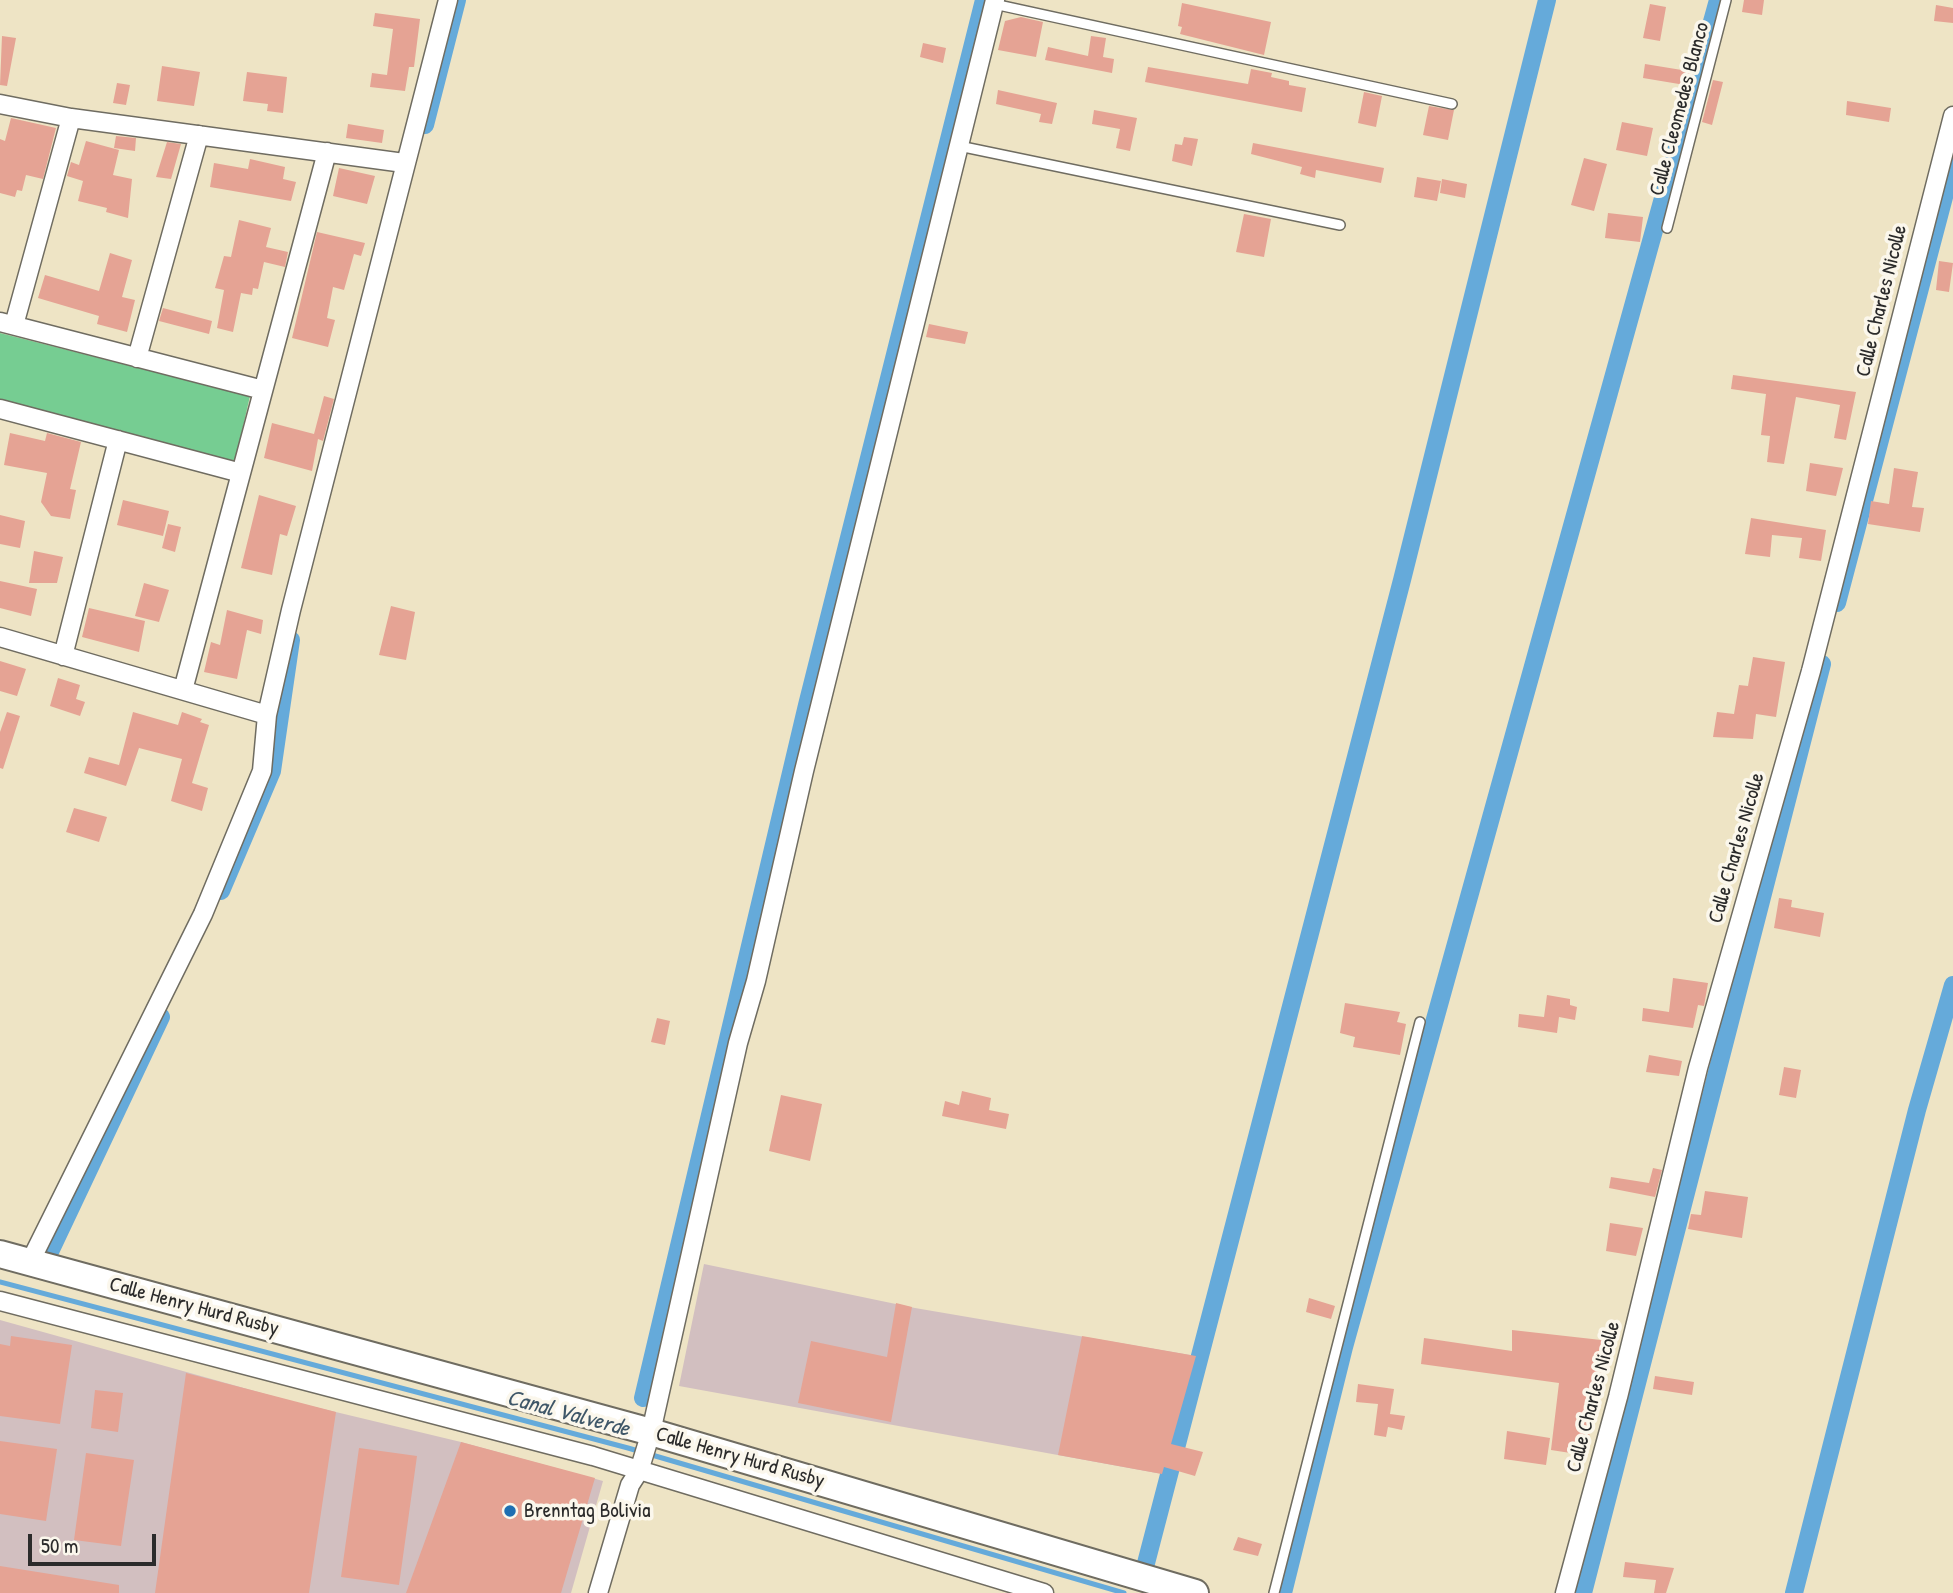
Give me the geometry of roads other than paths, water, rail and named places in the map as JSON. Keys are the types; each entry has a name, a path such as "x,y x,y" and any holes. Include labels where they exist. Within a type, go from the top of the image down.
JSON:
{"street":[{"path":"30,1262 203,914 262,771 267,715 404,163 448,0"},
{"path":"598,1593 630,1485 650,1437 738,1043 756,981 804,771 995,2"},
{"path":"0,104 71,118 404,163"},
{"name":"Calle Charles Nicolle","path":"1565,1593 1618,1397 1698,1068 1811,671 1953,116"},
{"path":"71,118 7,323 263,390"},
{"path":"137,358 199,135"},
{"path":"183,690 327,152"},
{"path":"0,409 241,473"},
{"path":"63,656 118,440"},
{"path":"0,637 267,715"},
{"name":"Calle Henry Hurd Rusby","path":"0,1254 1195,1593"},
{"name":"Calle Henry Hurd Rusby","path":"0,1301 640,1466 1044,1593"}],"lane":[{"name":"Calle Cleomedes Blanco","path":"1667,228 1726,0"},
{"path":"995,2 1452,104"},
{"path":"959,146 1340,225"},
{"path":"1274,1593 1420,1022"}],"waterway":[{"path":"425,125 457,0"},
{"path":"643,1398 807,705 984,0"},
{"path":"1145,1567 1402,580 1547,0"},
{"path":"1283,1593 1344,1347 1718,0"},
{"path":"1837,603 1953,163"},
{"path":"221,891 272,771 291,640"},
{"path":"1583,1593 1822,664"},
{"path":"1794,1593 1917,1110 1953,985"},
{"path":"48,1256 161,1017"},
{"name":"Canal Valverde","path":"0,1282 628,1448 1124,1593"}],"place":[{"name":"Brenntag Bolivia","path":"510,1511"}]}
